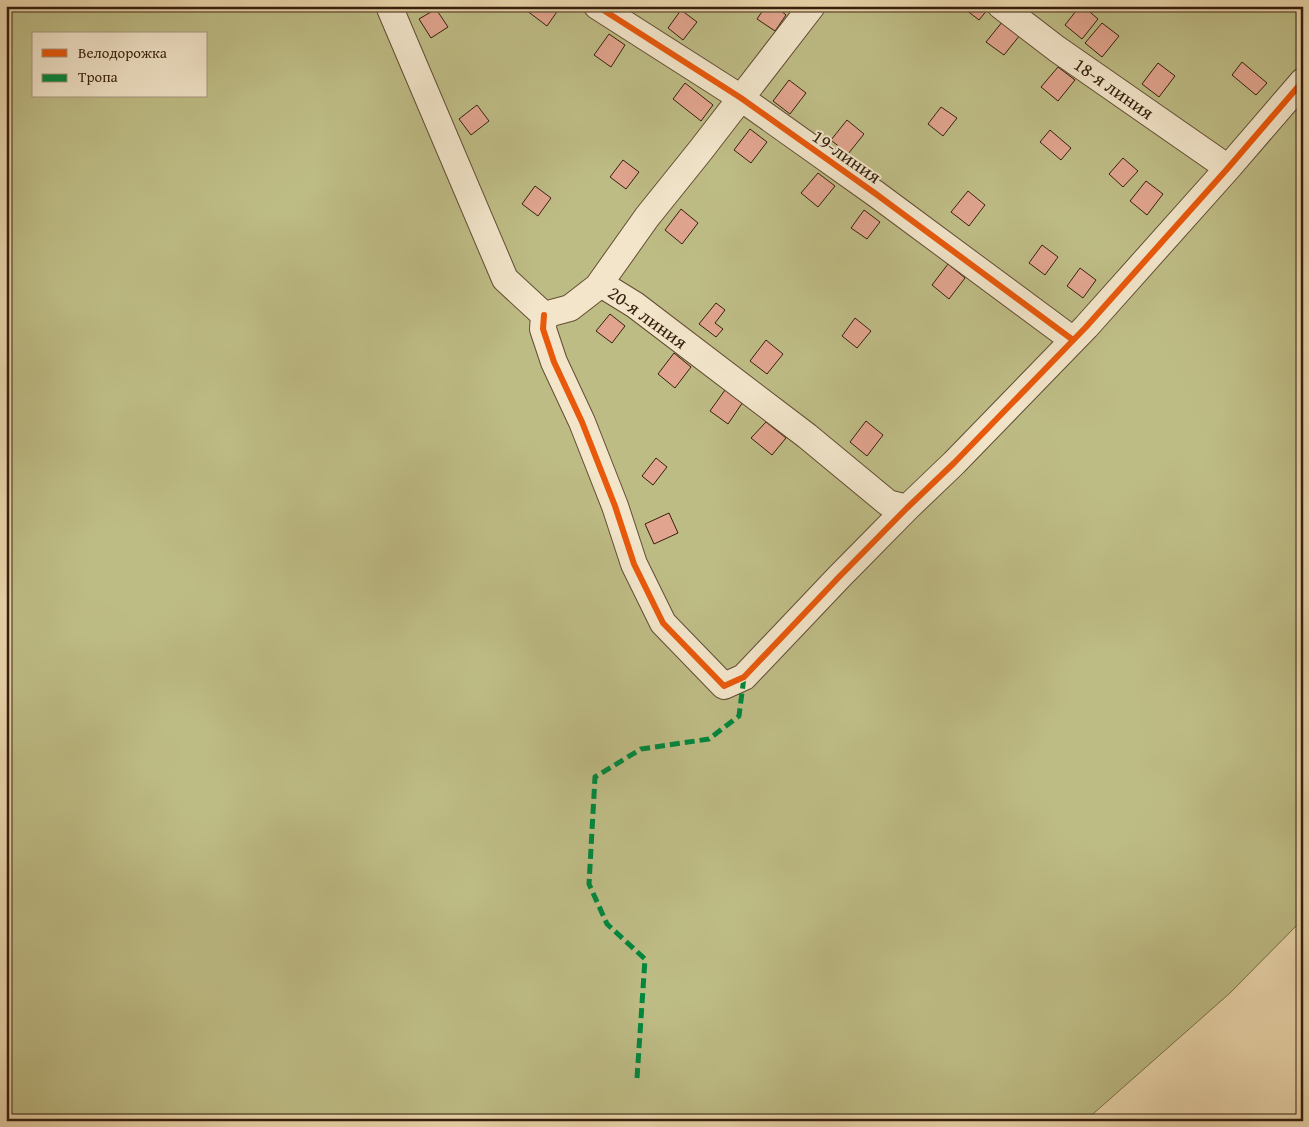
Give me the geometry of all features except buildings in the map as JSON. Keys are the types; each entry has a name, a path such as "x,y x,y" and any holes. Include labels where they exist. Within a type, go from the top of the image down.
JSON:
{"street":[{"path":"389,6 505,279 544,315 543,329 554,362 582,422 615,506 634,564 663,623 724,686 744,677 1072,340 1228,168 1303,80"},
{"name":"19-линия","path":"597,6 741,98 876,194 1072,340"},
{"path":"598,286 647,217 812,6"},
{"name":"18-я линия","path":"1002,6 1056,49 1228,168"},
{"name":"20-я линия","path":"544,315 570,308 602,284 635,305 807,436 888,503 907,508"}],"shaded area":[{"path":"6,6 1303,6 1303,919 1230,993 1085,1121 6,1121"}],"marked path":[{"path":"637,1078 645,959 607,924 589,884 595,777 641,749 709,739 739,716 744,677"}],"cycle path":[{"path":"597,6 741,98 876,194 1073,340"},
{"path":"544,315 543,329 554,362 582,422 615,506 634,564 663,623 724,686 744,677 839,577 954,463 1086,327 1303,81"}]}
